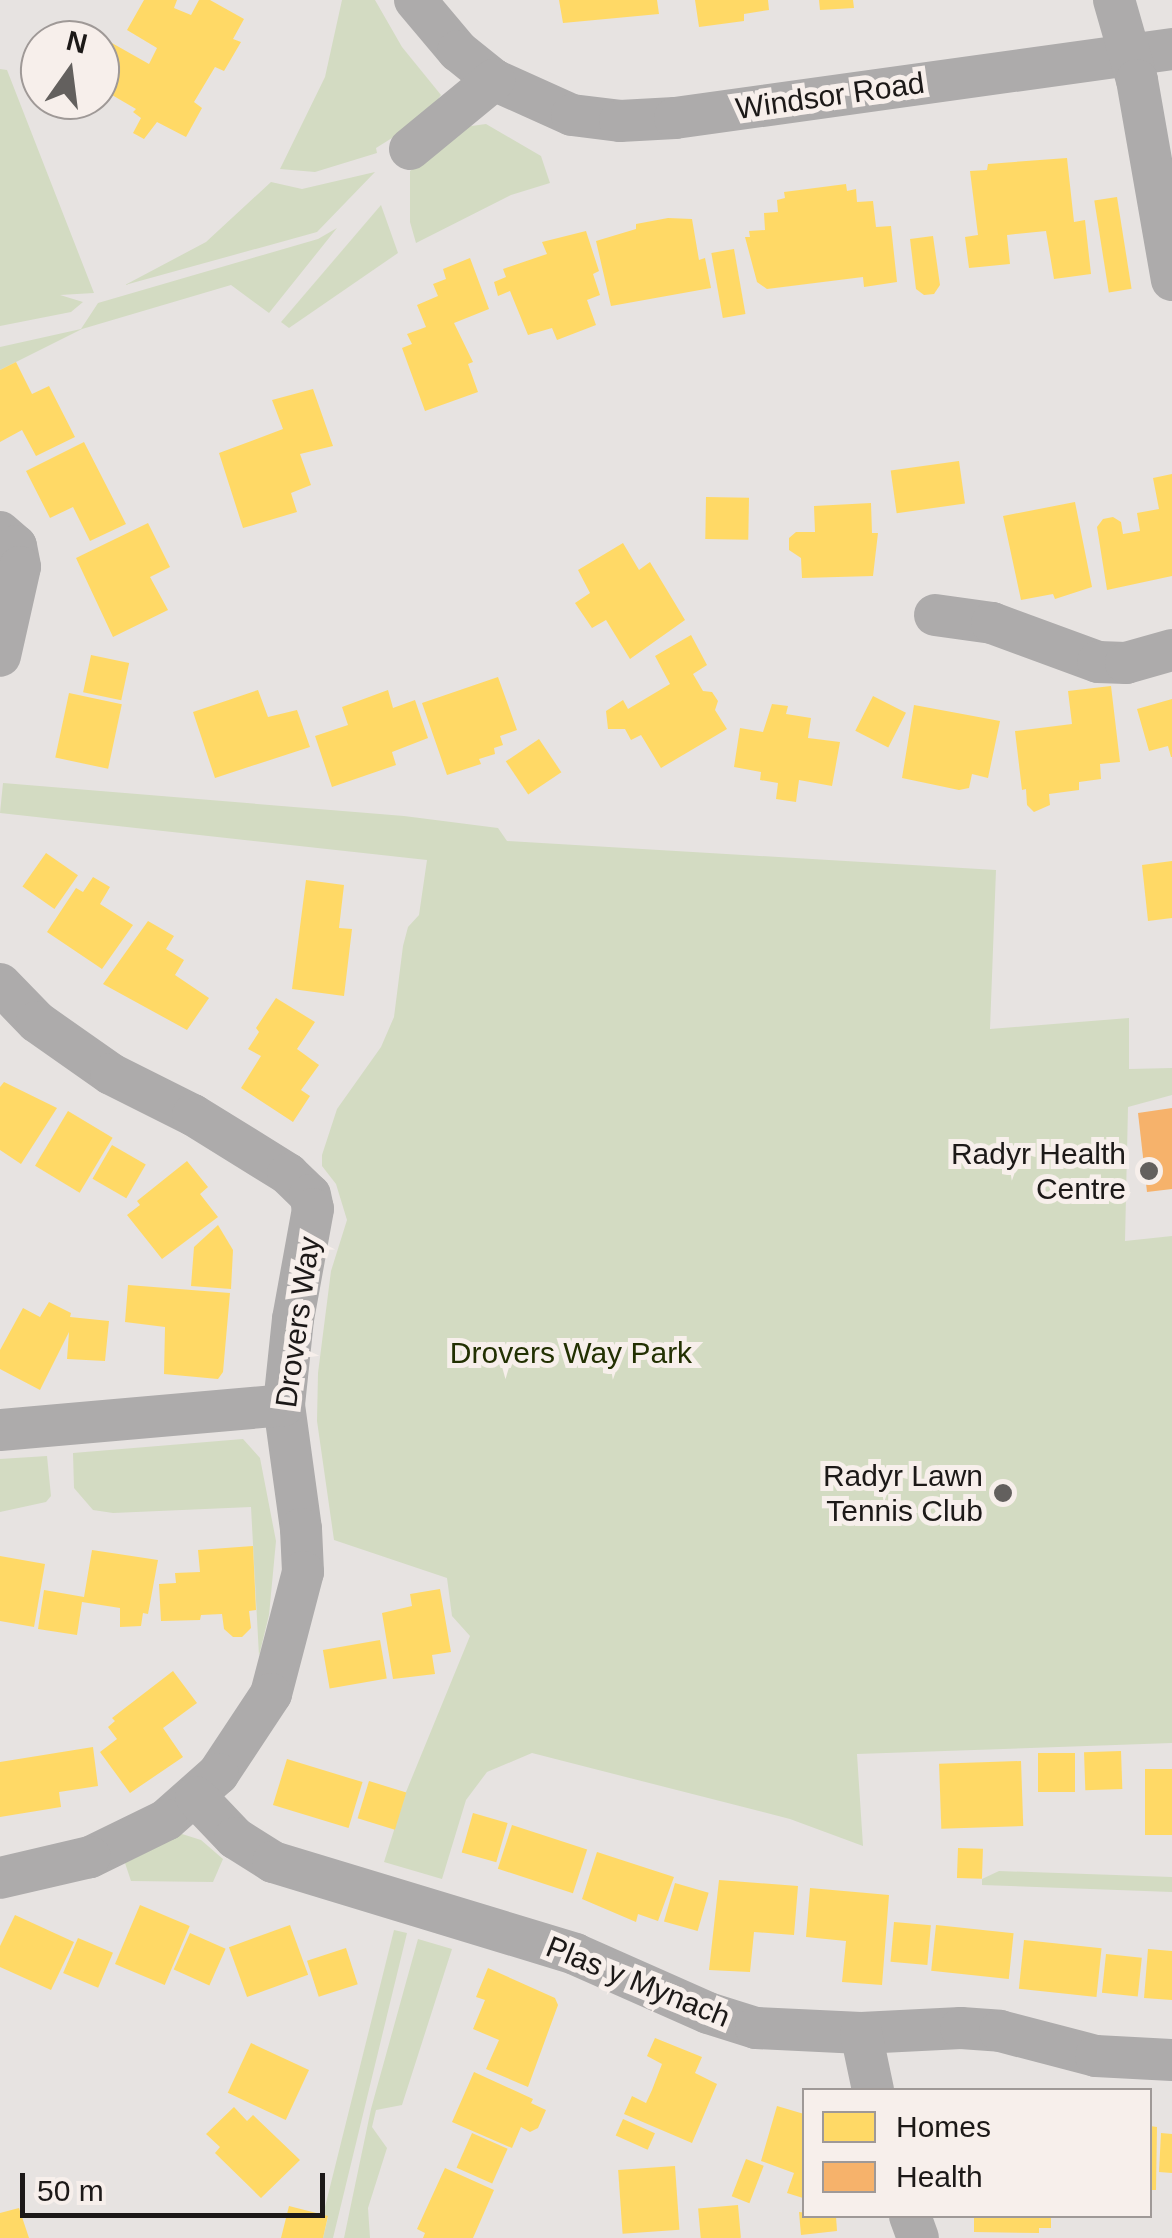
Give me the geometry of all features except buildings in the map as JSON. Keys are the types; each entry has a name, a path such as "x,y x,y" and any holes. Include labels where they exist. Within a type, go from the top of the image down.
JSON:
{"street":[{"name":"Windsor Road","path":"416,0 458,51 494,80 525,97 572,114 620,121 675,118 1151,52"},
{"path":"1114,0 1151,52 1172,280"},
{"path":"410,149 494,80"},
{"path":"0,532 16,546 20,566 0,656"},
{"path":"935,615 992,623 1098,662 1126,663 1172,650"},
{"name":"Drovers Way","path":"0,984 37,1022 111,1074 236,1140 288,1174 310,1195 311,1230 293,1319 284,1405 302,1529 298,1604 271,1694 240,1747 196,1797 118,1846 54,1869 0,1878"},
{"path":"0,1430 284,1405"},
{"name":"Plas y Mynach","path":"196,1797 235,1838 273,1862 575,1954 708,2013 756,2028 861,2034 960,2028 1000,2031 1096,2056 1172,2060"},
{"path":"861,2034 874,2088"}],"green space":[{"path":"342,0 375,0 402,47 441,95 424,118 376,148 377,153 315,172 280,169 325,77"},
{"path":"0,69 7,70 20,103 20,120 27,120 94,293 60,295 83,302 71,312 0,326"},
{"path":"486,124 541,156 550,183 511,195 416,243 410,222 410,171 457,128"},
{"path":"375,172 317,232 125,285 206,242 271,182 302,189"},
{"path":"381,205 398,253 289,328 281,322"},
{"path":"337,228 269,313 231,285 82,329 0,370 0,347 81,329 98,303 318,239"},
{"name":"Drovers Way Park","path":"3,783 404,816 498,828 507,841 996,870 990,1029 1129,1018 1129,1069 1172,1068 1172,1095 1128,1107 1125,1241 1172,1236 1172,1743 857,1754 863,1846 790,1819 532,1753 487,1772 466,1800 442,1879 384,1862 406,1792 470,1636 452,1616 447,1578 334,1540 317,1421 318,1373 331,1271 347,1220 336,1184 322,1166 322,1155 337,1109 381,1047 394,1017 403,946 408,927 419,915 427,860 0,813"},
{"path":"243,1439 260,1458 276,1541 269,1615 259,1656 251,1507 113,1513 93,1510 74,1488 73,1453"},
{"path":"47,1456 51,1496 46,1502 0,1512 0,1459"},
{"path":"182,1834 201,1840 223,1859 213,1882 131,1881 125,1863"},
{"path":"999,1871 1172,1877 1172,1892 982,1885 982,1879"},
{"path":"394,1930 407,1933 333,2238 323,2238 328,2217 323,2215"},
{"path":"418,1939 452,1949 402,2105 376,2110 372,2127 387,2148 368,2208 370,2238 344,2238 371,2109"}],"place":[{"name":"Radyr Health Centre","path":"1149,1171"},
{"name":"Radyr Lawn Tennis Club","path":"1003,1493"}]}
